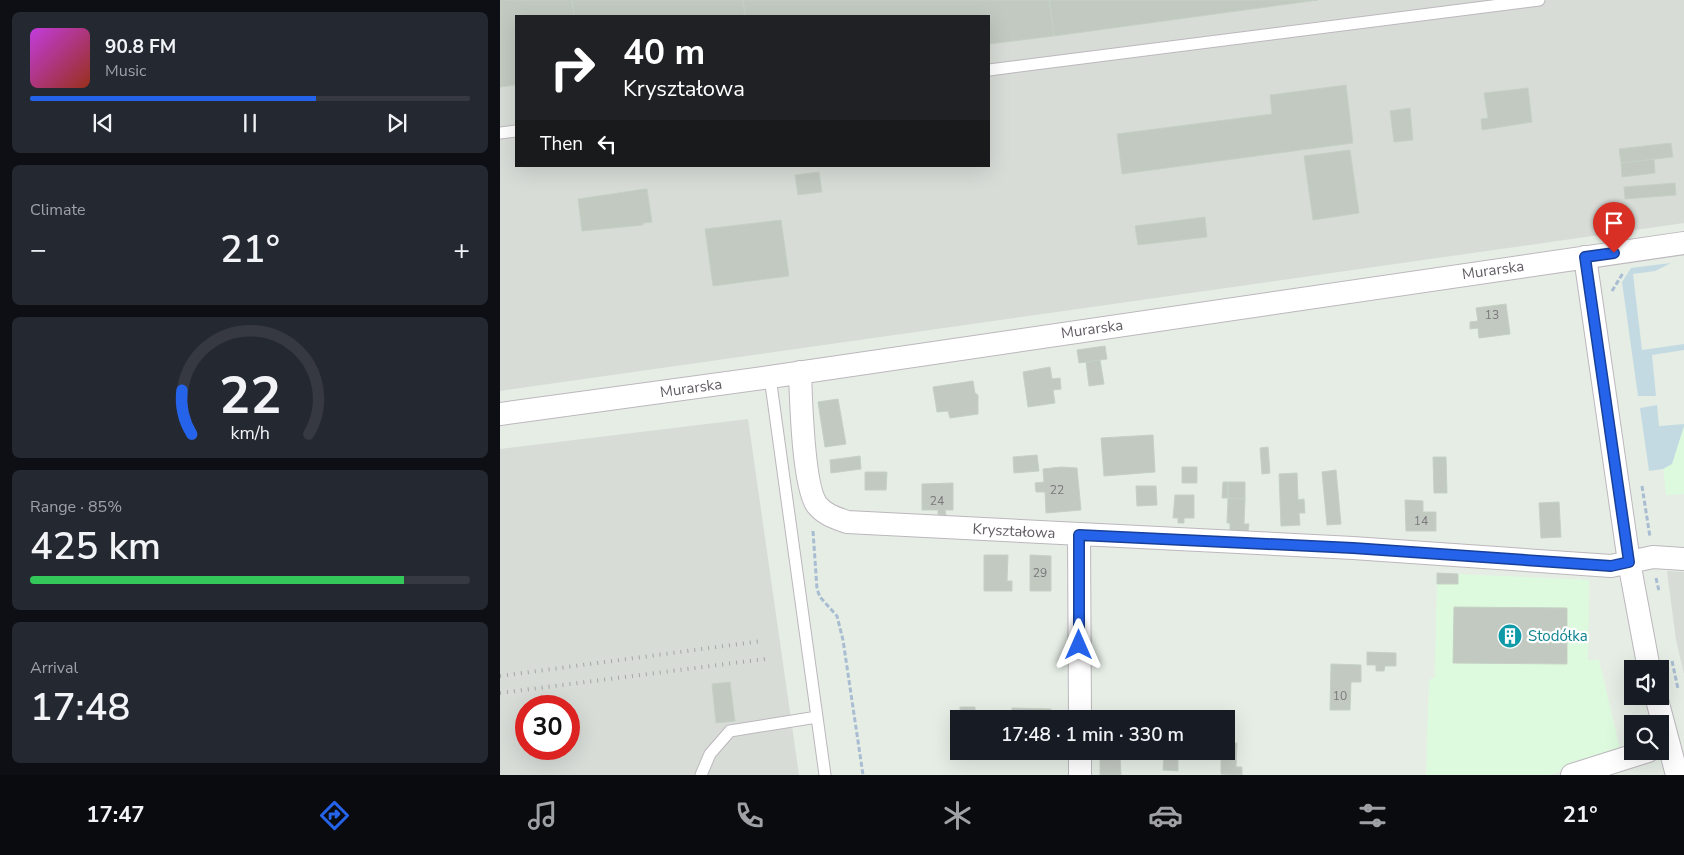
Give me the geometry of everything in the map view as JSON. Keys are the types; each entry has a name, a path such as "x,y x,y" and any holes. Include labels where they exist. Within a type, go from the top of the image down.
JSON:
{"street":[{"name":"Murarska","path":"500,414 770,377 1684,243"},
{"path":"1585,257 1629,562 1647,660"},
{"path":"800,372 803,435 812,493"},
{"name":"Kryształowa","path":"812,493 818,506 825,513 847,522 1353,548 1611,566 1653,557 1684,559"},
{"path":"1079,535 1080,710"},
{"path":"1572,775 1624,759"},
{"path":"1080,760 1080,775"},
{"path":"1667,760 1677,775"}],"lane":[{"path":"990,70 1539,0"},
{"path":"500,133 515,131"},
{"path":"770,377 825,775"},
{"path":"700,775 710,754 730,731 817,717"}],"path":[{"path":"1641,480 1659,593"},
{"path":"812,493 817,589 820,597 837,616 843,640 863,775"},
{"path":"1671,657 1680,695"}],"shaded area":[{"path":"500,0 1684,0 1684,223 500,391"},
{"path":"1671,263 1655,271 1633,274 1642,350 1684,344 1684,350 1652,355 1656,396 1638,396 1622,282 1631,268"},
{"path":"1657,405 1659,426 1684,424 1684,426 1672,464 1663,469 1649,471 1640,408"},
{"path":"748,419 799,775 500,775 500,449"},
{"path":"1684,424 1684,494 1666,495 1659,426"},
{"path":"1667,571 1684,572 1684,674 1676,640"},
{"path":"1437,573 1589,580 1588,660 1599,660 1621,753 1549,775 1426,775 1429,680 1435,677"}],"building":[{"path":"500,0 572,0 574,15 515,15 515,85 500,87"},
{"path":"572,0 743,0 745,15 574,15"},
{"path":"743,0 1049,0 1054,36 990,44 990,15 745,15"},
{"path":"1049,0 1318,0 1054,36"},
{"path":"1346,85 1353,143 1122,174 1117,134 1272,114 1270,95"},
{"path":"1528,88 1532,122 1482,130 1481,119 1488,118 1484,93"},
{"path":"1410,108 1413,140 1394,142 1390,111"},
{"path":"1671,143 1673,157 1621,163 1619,149"},
{"path":"1350,150 1359,213 1313,220 1304,156"},
{"path":"1654,159 1655,173 1622,177 1621,163"},
{"path":"819,172 822,192 798,195 795,175"},
{"path":"1675,183 1676,195 1625,199 1624,187"},
{"path":"647,189 652,222 643,223 643,225 582,231 578,199"},
{"path":"1205,217 1207,237 1138,245 1135,226"},
{"path":"781,220 789,276 713,286 705,229"},
{"path":"1506,304 1510,334 1479,338 1478,328 1470,329 1470,322 1478,321 1476,308"},
{"path":"1105,346 1107,359 1079,363 1077,350"},
{"path":"1100,360 1104,384 1089,386 1086,362"},
{"path":"1050,367 1052,379 1060,378 1061,389 1053,390 1055,403 1028,407 1023,372"},
{"path":"973,381 975,393 978,395 978,414 950,418 948,411 937,412 933,387"},
{"path":"838,399 846,444 825,447 818,402"},
{"path":"1153,435 1155,472 1104,476 1101,438"},
{"path":"1268,447 1270,473 1262,474 1260,448"},
{"path":"1037,455 1039,471 1014,473 1013,457"},
{"path":"860,456 861,469 831,473 830,460"},
{"path":"1433,457 1446,457 1447,493 1434,493"},
{"path":"1182,467 1197,467 1197,483 1182,483"},
{"path":"1077,468 1081,510 1046,513 1045,492 1036,492 1035,483 1044,482 1043,469"},
{"path":"1336,470 1341,524 1327,525 1322,472"},
{"path":"865,472 887,472 886,490 865,490"},
{"path":"1297,473 1298,500 1304,499 1305,513 1299,513 1300,525 1281,526 1279,474"},
{"path":"1223,482 1228,482 1228,498 1222,498"},
{"path":"1228,482 1245,482 1245,499 1228,498"},
{"path":"953,483 953,510 945,510 946,515 938,515 938,510 922,510 922,484"},
{"path":"1136,486 1156,486 1157,505 1137,506"},
{"path":"1175,495 1194,495 1194,518 1184,518 1184,523 1178,523 1178,518 1173,518"},
{"path":"1228,498 1245,499 1244,524 1249,524 1248,532 1230,531 1230,523 1227,523"},
{"path":"1405,500 1423,501 1423,512 1436,512 1436,531 1406,531"},
{"path":"1559,502 1561,537 1541,538 1539,503"},
{"path":"984,555 1008,555 1007,581 1012,581 1012,591 984,591"},
{"path":"1030,555 1051,556 1051,591 1030,591"},
{"path":"1437,573 1458,574 1458,584 1437,584"},
{"name":"Stodółka","path":"1454,607 1567,608 1567,664 1453,663"},
{"path":"1367,652 1396,653 1396,666 1385,666 1384,671 1376,671 1376,665 1367,665"},
{"path":"1331,664 1361,665 1361,682 1351,682 1350,710 1330,710"},
{"path":"730,682 735,721 716,723 712,684"},
{"path":"960,707 975,707 975,710 960,710"},
{"path":"1012,708 1051,709 1051,710 1012,710"},
{"path":"1235,743 1237,743 1236,767 1242,767 1242,775 1221,774 1221,760 1235,760"},
{"path":"1100,760 1120,760 1121,775 1100,775"},
{"path":"1164,760 1178,760 1178,771 1163,770"}],"railway":[{"path":"500,676 762,641"},
{"path":"500,693 765,659"}],"place":[{"name":"Stodółka","path":"1510,636"}],"route":[{"path":"1079,645 1079,535 1353,548 1611,566 1629,562 1585,257 1614,253"}]}
